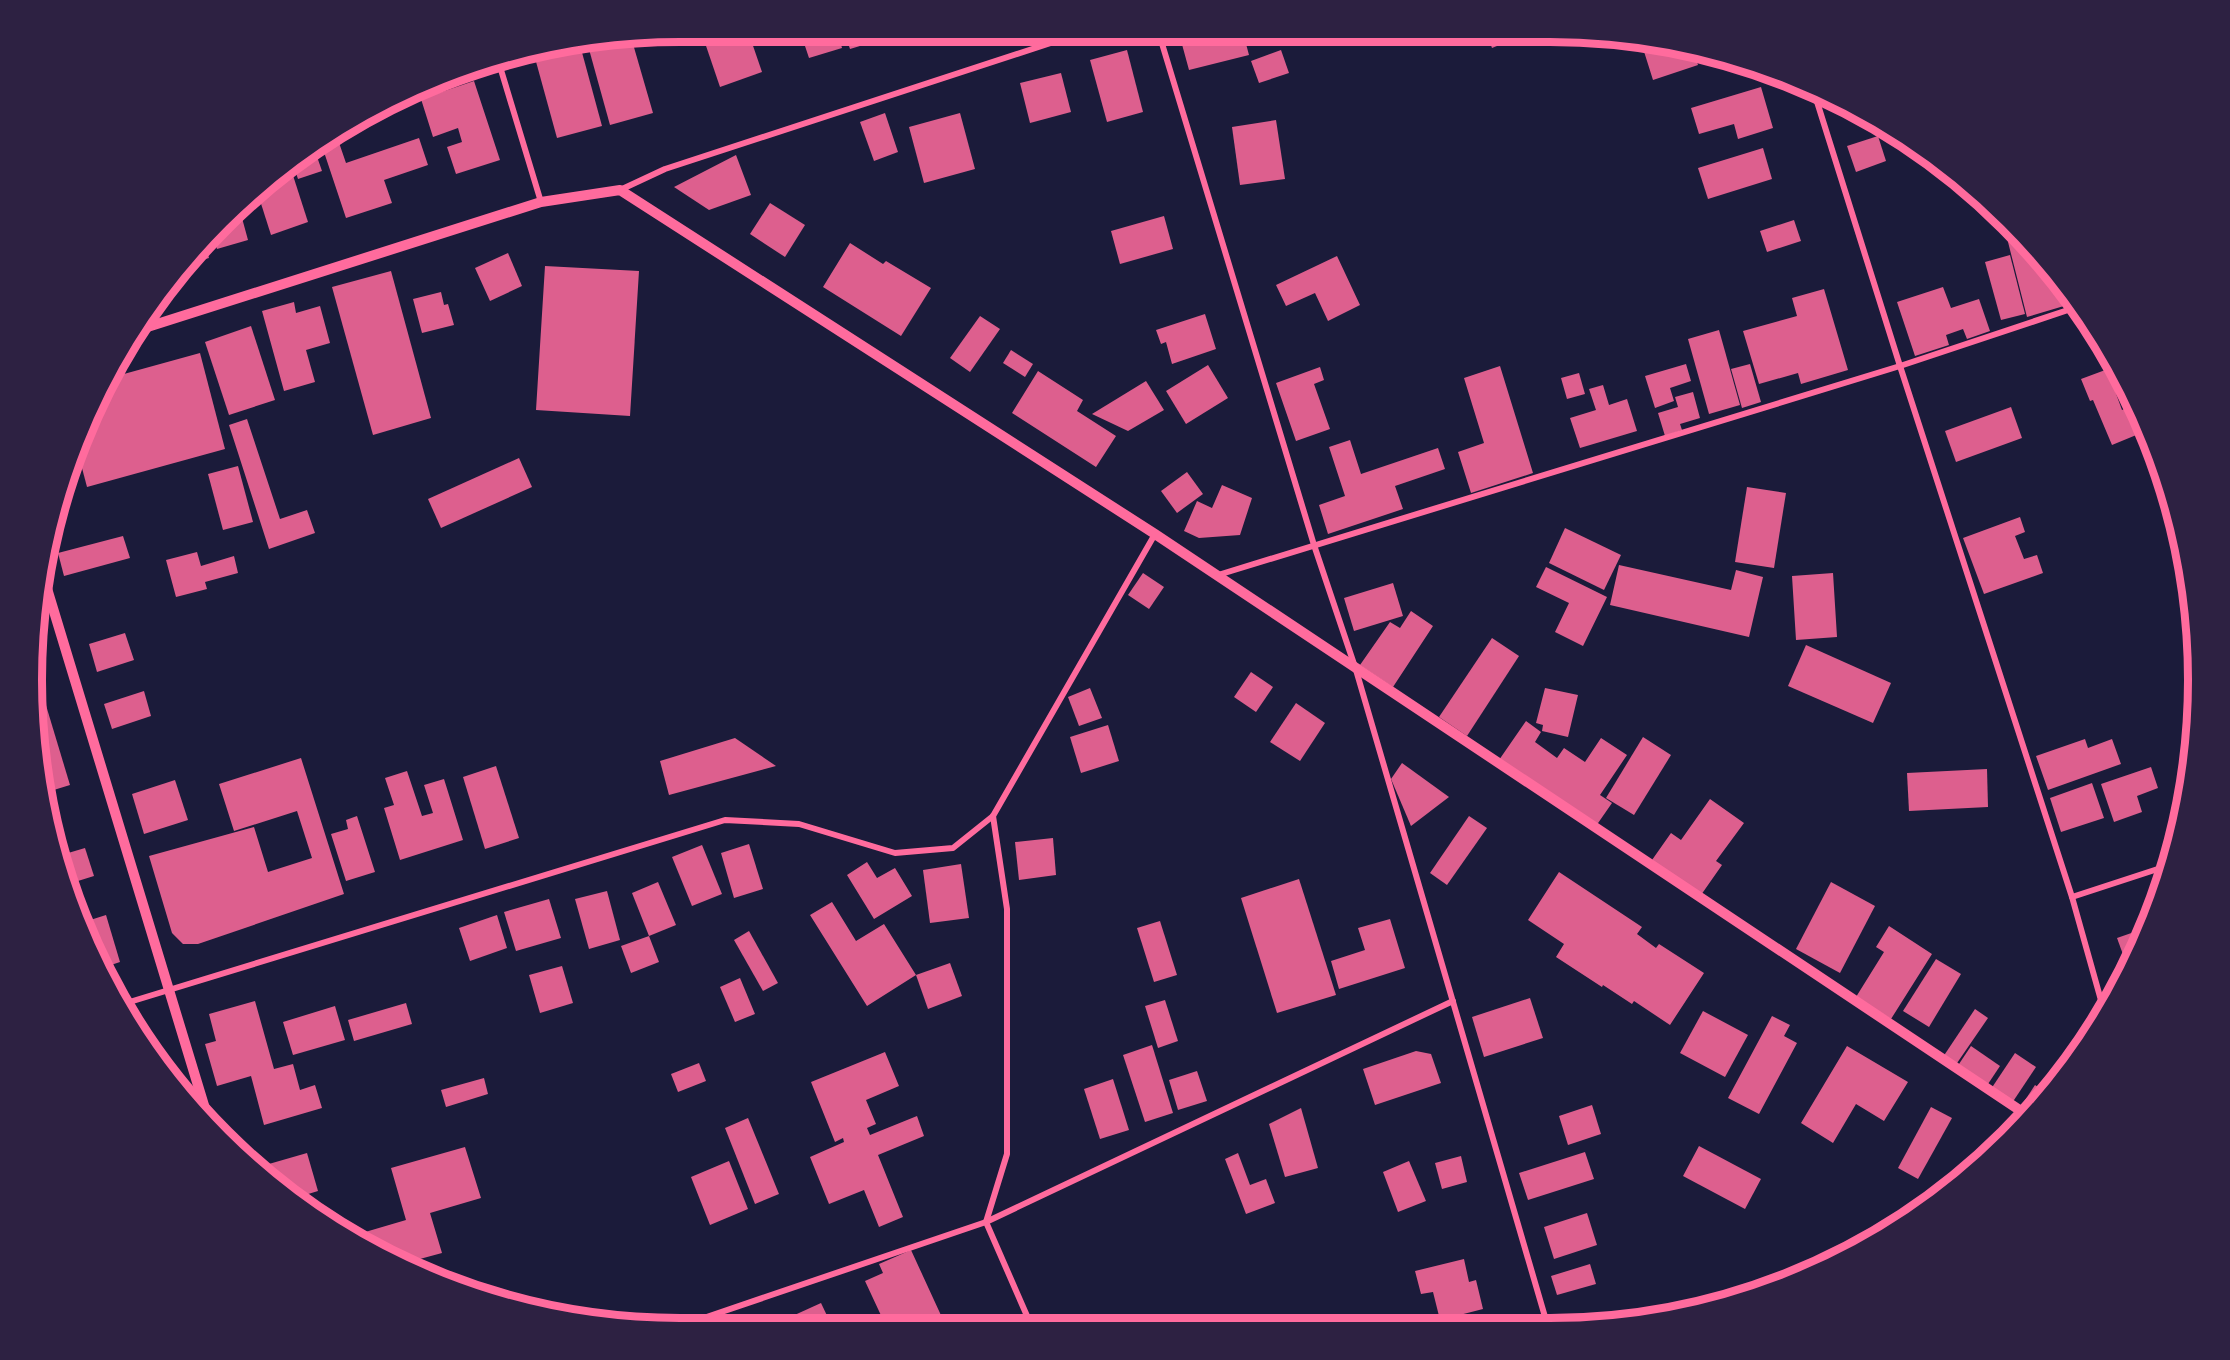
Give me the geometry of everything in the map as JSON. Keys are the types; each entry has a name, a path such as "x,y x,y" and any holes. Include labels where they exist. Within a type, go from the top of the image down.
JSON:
{"street":[{"path":"150,326 542,202 620,190 665,169 1054,42"},
{"path":"1162,42 1314,545 1356,670 1545,1318"},
{"path":"501,68 542,202"},
{"path":"1817,101 1899,366 2072,897 2101,1002"},
{"path":"620,190 1155,534 2021,1111"},
{"path":"1217,575 1899,366 2069,310"},
{"path":"129,1002 725,820 799,824 895,853 952,848 993,816 1155,534"},
{"path":"48,591 204,1105"},
{"path":"993,816 1007,909 1007,1154 986,1222 1028,1318"},
{"path":"2072,897 2159,869"},
{"path":"705,1318 986,1222 1453,1001"}],"building":[{"path":"705,42 752,42 762,72 720,87"},
{"path":"804,42 840,42 842,48 809,58"},
{"path":"848,42 873,42 850,49"},
{"path":"1181,42 1246,42 1249,55 1189,70"},
{"path":"1490,42 1507,42 1492,48"},
{"path":"633,43 653,113 610,125 589,48"},
{"path":"1643,49 1696,59 1698,65 1653,80"},
{"path":"581,50 602,126 557,138 535,59"},
{"path":"1127,50 1143,112 1107,122 1090,60"},
{"path":"1281,50 1289,73 1259,83 1251,61"},
{"path":"1061,73 1071,112 1030,123 1020,83"},
{"path":"474,81 500,160 456,174 447,147 462,142 458,128 433,137 421,99"},
{"path":"1761,87 1773,128 1738,139 1734,124 1699,134 1691,108"},
{"path":"885,113 898,152 874,161 860,122"},
{"path":"960,113 975,169 924,183 909,127"},
{"path":"1276,120 1285,179 1240,185 1232,127"},
{"path":"1878,136 1886,161 1856,172 1847,146"},
{"path":"419,138 428,165 384,180 392,203 346,218 324,152 339,142 346,163"},
{"path":"1763,148 1772,179 1708,199 1698,168"},
{"path":"736,155 751,195 709,210 674,187"},
{"path":"317,156 322,171 298,179 296,172"},
{"path":"292,174 308,222 271,235 260,199"},
{"path":"770,203 805,225 785,257 750,234"},
{"path":"1164,216 1173,249 1120,264 1111,231"},
{"path":"242,217 248,240 217,249 215,243"},
{"path":"1794,220 1801,241 1767,252 1760,231"},
{"path":"2009,237 2030,259 2066,306 2027,317 2007,238"},
{"path":"850,243 883,264 886,261 931,288 901,336 823,287"},
{"path":"207,252 209,258 198,261"},
{"path":"508,253 522,286 490,301 475,268"},
{"path":"2010,255 2025,314 2001,320 1985,262"},
{"path":"1337,256 1360,305 1328,321 1315,293 1286,306 1276,285"},
{"path":"545,266 639,271 630,416 536,410"},
{"path":"391,271 431,418 373,435 332,287"},
{"path":"1943,287 1951,308 1979,299 1990,331 1967,339 1963,329 1946,335 1949,345 1915,356 1897,302"},
{"path":"1824,289 1848,370 1801,384 1798,373 1759,384 1743,331 1797,316 1792,298"},
{"path":"441,292 444,305 448,304 454,325 422,333 413,299"},
{"path":"294,302 296,313 320,306 330,343 306,350 315,382 284,391 262,311"},
{"path":"1205,314 1216,349 1172,364 1166,342 1161,344 1156,330"},
{"path":"980,316 1000,329 970,372 950,358"},
{"path":"251,326 275,400 229,415 205,342"},
{"path":"1719,330 1740,405 1709,414 1688,339"},
{"path":"1011,350 1033,364 1025,377 1003,363"},
{"path":"200,353 225,449 87,487 81,463 120,375"},
{"path":"1686,364 1691,381 1670,388 1674,401 1655,408 1645,376"},
{"path":"1750,364 1761,402 1742,408 1731,369"},
{"path":"1208,365 1228,398 1186,424 1166,391"},
{"path":"1500,366 1533,473 1471,493 1458,452 1484,443 1464,378"},
{"path":"1320,367 1324,380 1314,384 1330,429 1296,441 1276,383"},
{"path":"2107,369 2118,390 2115,391 2122,410 2127,408 2138,434 2112,445 2093,400 2090,401 2081,379"},
{"path":"1038,371 1083,400 1077,411 1116,436 1096,467 1012,413"},
{"path":"1579,373 1585,394 1567,399 1561,378"},
{"path":"1146,381 1164,410 1128,431 1092,414"},
{"path":"1603,385 1609,405 1627,399 1637,431 1580,448 1570,418 1596,410 1589,389"},
{"path":"1693,392 1700,418 1680,424 1682,430 1665,436 1658,413 1678,407 1675,397"},
{"path":"2011,407 2022,438 1956,462 1945,431"},
{"path":"247,419 280,519 307,510 315,533 269,549 229,425"},
{"path":"1350,440 1361,474 1438,448 1445,469 1395,486 1403,509 1328,534 1319,505 1345,496 1329,447"},
{"path":"519,458 532,487 441,528 428,499"},
{"path":"238,466 253,522 223,530 208,474"},
{"path":"1187,472 1203,494 1177,513 1161,491"},
{"path":"1222,485 1252,498 1240,535 1199,538 1184,531 1197,501 1212,508"},
{"path":"1747,487 1786,493 1774,568 1735,562"},
{"path":"2020,517 2025,532 2015,536 2024,559 2037,555 2043,573 1984,594 1963,538"},
{"path":"1565,528 1621,555 1604,590 1549,563"},
{"path":"123,536 130,558 64,576 58,553"},
{"path":"197,552 201,566 234,556 238,573 205,582 207,589 176,597 166,560"},
{"path":"1619,565 1731,590 1736,570 1763,577 1749,637 1610,605"},
{"path":"1546,567 1607,597 1583,646 1555,632 1569,603 1536,587"},
{"path":"1143,573 1164,587 1149,609 1128,595"},
{"path":"1833,573 1837,637 1796,640 1792,576"},
{"path":"1393,583 1403,616 1354,631 1344,598"},
{"path":"1411,611 1433,626 1393,687 1360,665 1390,622 1400,628"},
{"path":"125,633 134,660 97,672 89,644"},
{"path":"1492,638 1519,656 1467,736 1439,717"},
{"path":"1806,645 1891,683 1873,723 1788,686"},
{"path":"1251,672 1273,687 1256,712 1234,697"},
{"path":"1090,688 1102,718 1079,726 1068,697"},
{"path":"1545,688 1578,695 1568,737 1542,731 1543,725 1536,723"},
{"path":"144,691 151,716 112,729 104,704"},
{"path":"45,702 70,785 52,791 47,763 43,703"},
{"path":"1296,703 1325,723 1300,761 1270,742"},
{"path":"1526,721 1541,732 1535,742 1557,758 1564,748 1585,762 1601,738 1627,755 1600,795 1612,803 1596,826 1499,760"},
{"path":"1108,725 1119,761 1081,773 1070,737"},
{"path":"1643,737 1671,755 1634,815 1606,798"},
{"path":"735,738 776,766 669,795 660,761"},
{"path":"2085,739 2088,748 2112,739 2121,764 2048,790 2036,756"},
{"path":"301,758 344,894 198,944 183,944 172,933 149,856 254,827 268,872 312,858 297,811 234,831 219,784"},
{"path":"1402,763 1449,797 1411,826 1391,779"},
{"path":"496,766 519,838 485,849 463,777"},
{"path":"2151,767 2158,788 2137,796 2142,812 2114,822 2101,784"},
{"path":"1987,769 1988,807 1909,811 1907,773"},
{"path":"407,771 422,816 433,813 424,785 444,779 463,840 400,860 384,808 394,805 385,778"},
{"path":"175,780 188,820 144,834 132,794"},
{"path":"2092,783 2104,818 2061,832 2050,798"},
{"path":"1710,799 1744,823 1716,861 1722,865 1701,895 1652,860 1671,833 1681,840"},
{"path":"357,816 375,872 346,881 331,834 348,829 346,820"},
{"path":"1469,816 1487,828 1447,885 1430,873"},
{"path":"1053,838 1056,875 1019,880 1015,842"},
{"path":"749,844 763,889 734,898 721,853"},
{"path":"702,845 722,894 692,906 672,857"},
{"path":"85,848 94,876 75,882 67,853"},
{"path":"867,862 877,878 895,868 912,896 874,919 847,875"},
{"path":"961,864 969,918 930,923 923,870"},
{"path":"1559,872 1642,927 1637,934 1656,948 1659,944 1704,973 1670,1025 1634,1001 1632,1004 1603,985 1602,987 1556,957 1564,944 1528,920"},
{"path":"1299,879 1336,995 1277,1013 1241,898"},
{"path":"658,882 676,925 649,936 632,893"},
{"path":"1831,882 1875,906 1840,973 1796,949"},
{"path":"607,891 620,940 589,949 575,899"},
{"path":"549,899 561,938 516,951 504,912"},
{"path":"832,902 856,941 884,924 916,975 867,1006 810,915"},
{"path":"106,915 120,962 110,965 90,920"},
{"path":"497,915 507,948 470,961 459,928"},
{"path":"1390,919 1405,968 1339,989 1331,961 1365,950 1358,928"},
{"path":"1160,921 1177,975 1154,982 1137,928"},
{"path":"1889,926 1932,954 1891,1019 1856,997 1884,952 1876,947"},
{"path":"749,931 778,983 763,991 734,940"},
{"path":"2136,932 2124,957 2117,938"},
{"path":"649,936 659,962 631,973 621,946"},
{"path":"1936,959 1961,974 1929,1027 1903,1011"},
{"path":"950,963 962,996 928,1009 916,975"},
{"path":"562,966 573,1003 540,1013 529,975"},
{"path":"740,978 755,1014 735,1022 720,987"},
{"path":"1530,998 1543,1038 1484,1057 1472,1017"},
{"path":"1165,1000 1178,1041 1158,1048 1145,1006"},
{"path":"255,1001 274,1069 293,1064 300,1090 315,1085 322,1108 264,1125 251,1076 217,1086 205,1044 216,1041 209,1014"},
{"path":"406,1003 412,1024 354,1041 348,1020"},
{"path":"335,1006 345,1040 293,1055 283,1022"},
{"path":"1975,1009 1988,1018 1955,1066 1943,1057"},
{"path":"1703,1011 1748,1035 1725,1077 1680,1053"},
{"path":"1772,1016 1790,1025 1784,1036 1797,1043 1759,1114 1728,1098"},
{"path":"1152,1045 1173,1113 1145,1122 1123,1055"},
{"path":"1847,1046 1908,1082 1884,1121 1856,1104 1833,1143 1801,1123"},
{"path":"1971,1046 2000,1066 1986,1087 1957,1067"},
{"path":"1416,1051 1431,1054 1441,1083 1375,1105 1363,1069"},
{"path":"885,1052 899,1086 866,1100 876,1124 867,1128 870,1135 917,1116 924,1136 878,1155 903,1217 879,1227 864,1190 829,1204 810,1157 844,1142 843,1138 835,1142 811,1082"},
{"path":"2015,1053 2036,1067 2012,1103 1991,1089"},
{"path":"699,1063 706,1081 678,1092 671,1074"},
{"path":"1197,1071 1207,1101 1178,1110 1169,1080"},
{"path":"484,1078 488,1094 446,1107 441,1090"},
{"path":"1113,1079 1129,1130 1100,1139 1084,1089"},
{"path":"2035,1085 2040,1088 2022,1109 2020,1108"},
{"path":"1592,1105 1601,1134 1568,1145 1559,1116"},
{"path":"1931,1107 1952,1118 1918,1179 1898,1168"},
{"path":"1301,1108 1318,1168 1285,1177 1269,1124"},
{"path":"748,1118 779,1194 755,1204 725,1128"},
{"path":"1699,1146 1761,1179 1745,1209 1683,1176"},
{"path":"465,1147 481,1198 430,1213 442,1253 416,1260 361,1233 406,1220 391,1168"},
{"path":"1585,1152 1594,1179 1528,1200 1519,1173"},
{"path":"307,1153 318,1191 305,1195 265,1165"},
{"path":"1238,1153 1250,1185 1266,1179 1275,1203 1246,1214 1225,1159"},
{"path":"1461,1156 1467,1182 1442,1189 1435,1163"},
{"path":"729,1161 748,1209 710,1225 691,1177"},
{"path":"1409,1161 1426,1201 1398,1212 1383,1172"},
{"path":"1587,1213 1597,1245 1554,1259 1544,1227"},
{"path":"911,1250 942,1318 882,1318 865,1281 883,1273 879,1264"},
{"path":"1464,1259 1469,1282 1476,1280 1483,1309 1440,1318 1433,1292 1421,1294 1415,1271"},
{"path":"1590,1264 1596,1284 1557,1295 1551,1276"},
{"path":"821,1303 828,1318 788,1318"}]}
